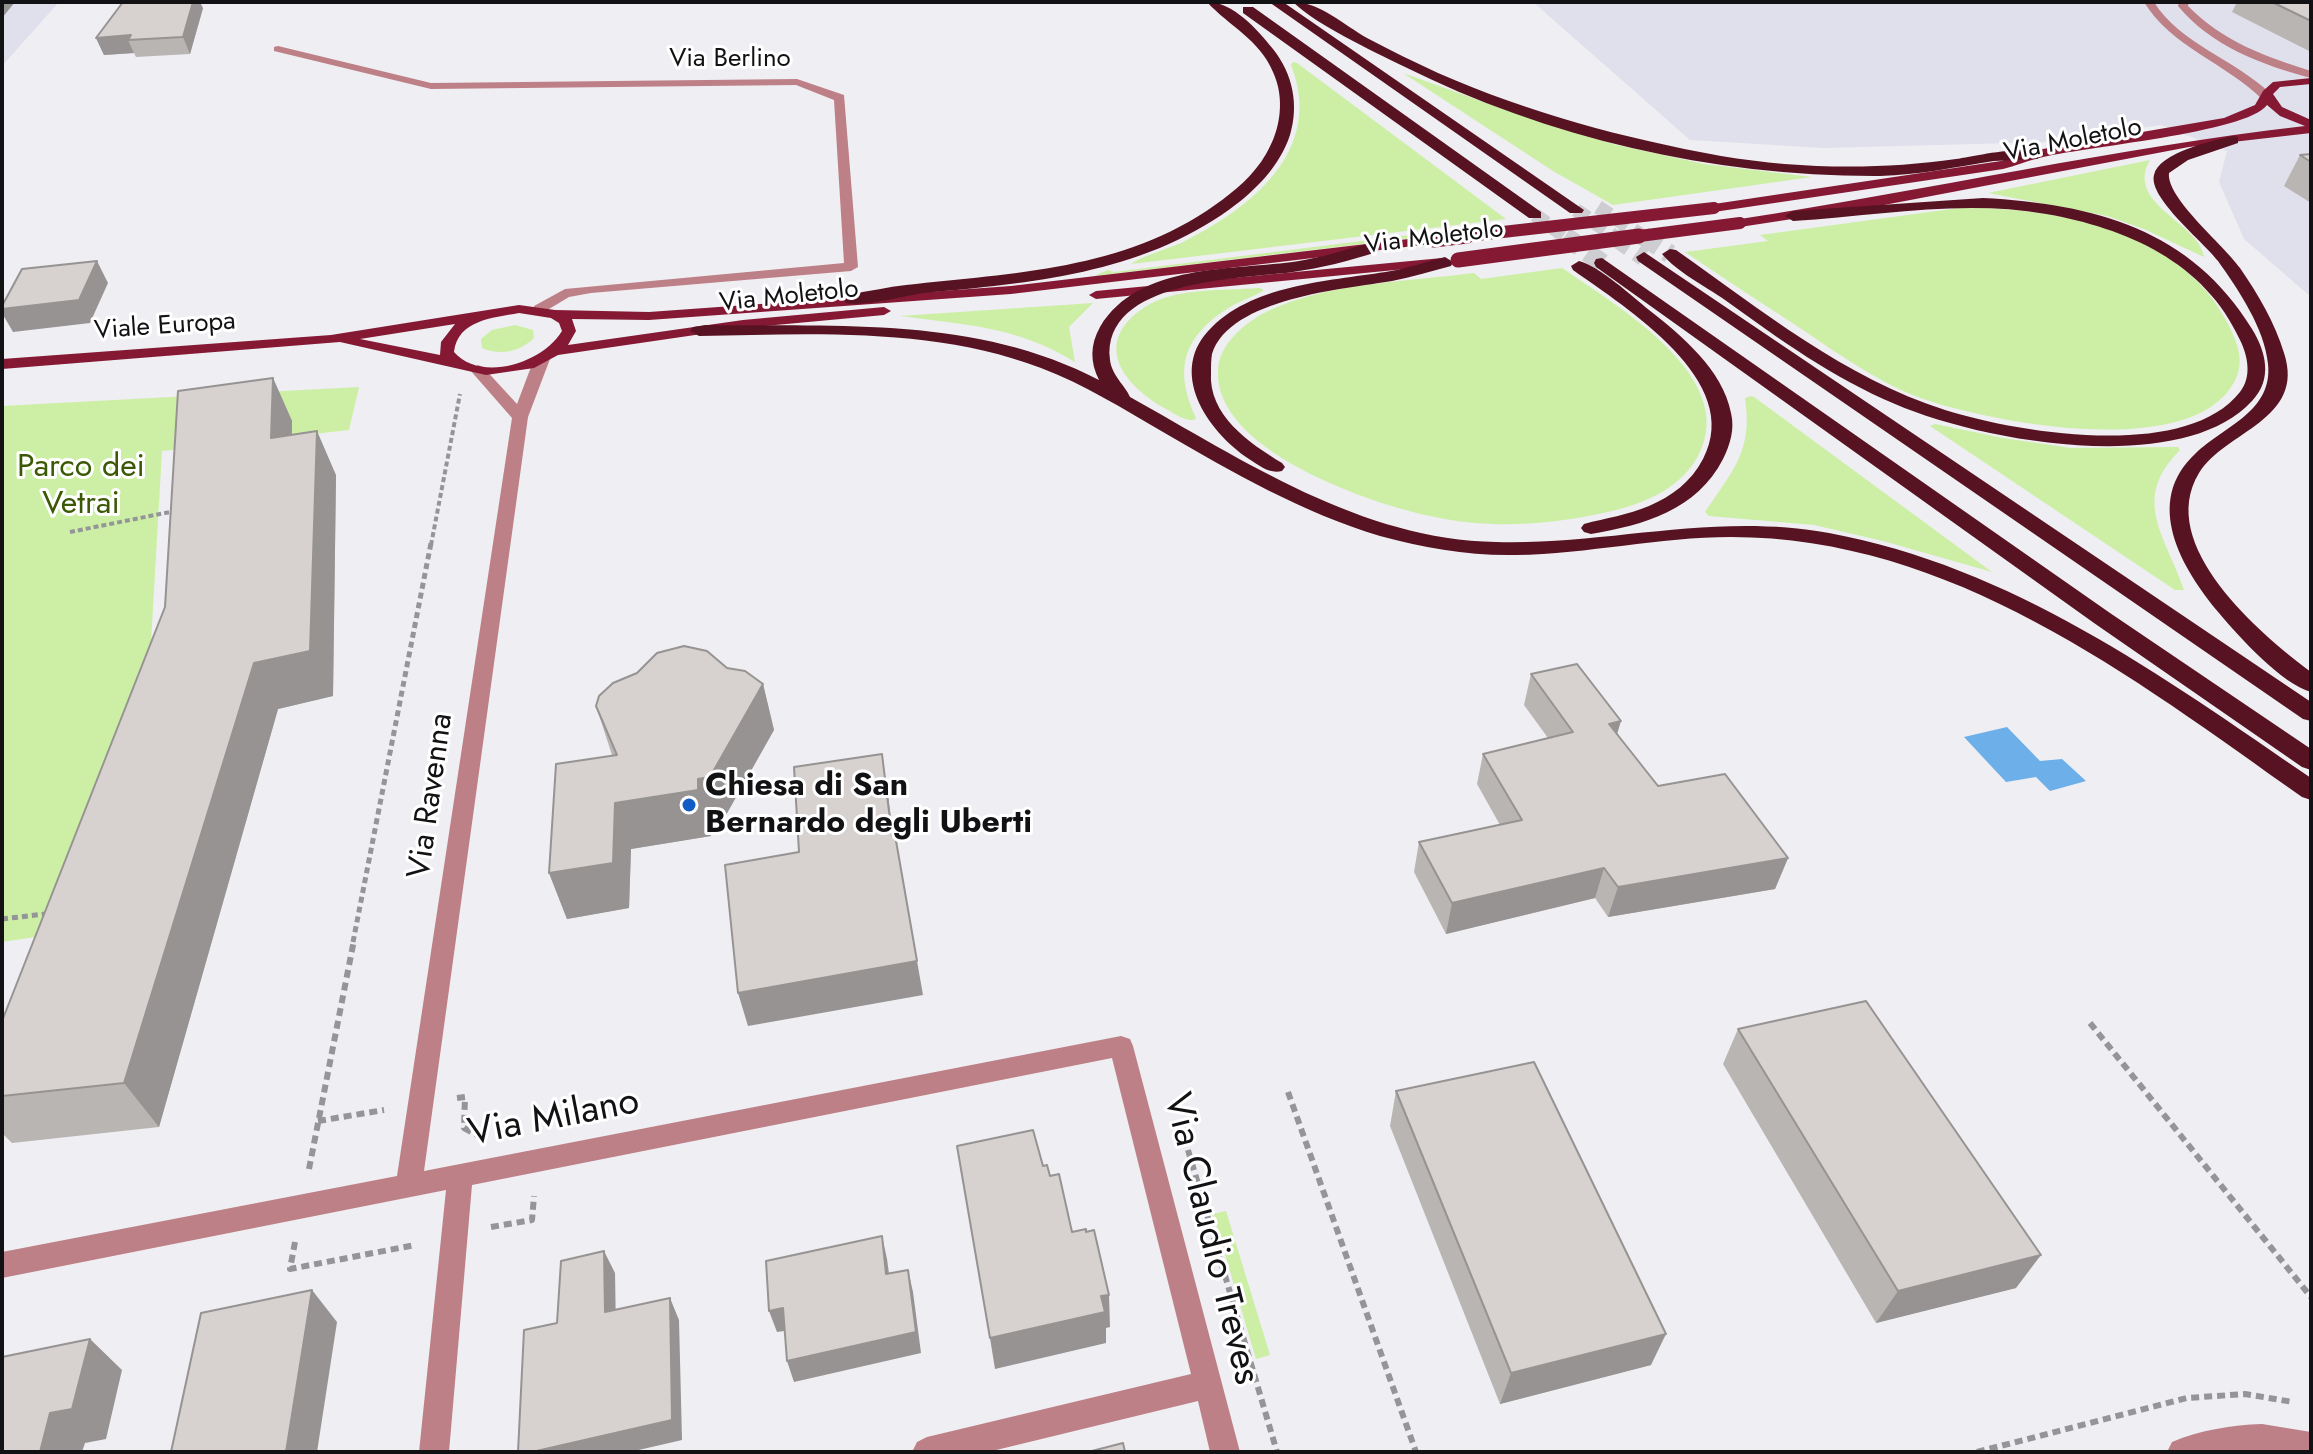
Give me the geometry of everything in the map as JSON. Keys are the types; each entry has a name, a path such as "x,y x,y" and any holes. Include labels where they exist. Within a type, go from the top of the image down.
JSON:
{"highway":[{"path":"852,299 1027,278 1113,261 1184,231 1232,201 1252,183 1277,148 1286,120 1286,95 1279,66 1268,47 1213,2"},
{"path":"1236,2 1535,215"},
{"path":"1275,2 1576,210"},
{"path":"1299,2 1370,45 1455,85 1558,122 1666,150 1738,162 1859,171 1919,169 2037,154"},
{"path":"2233,140 2173,161 2163,169 2161,180 2170,200 2215,246 2244,290 2275,351 2278,380 2271,399 2255,417 2191,470 2180,495 2179,517 2191,558 2220,601 2267,649 2311,684"},
{"path":"1457,159 1515,218"},
{"path":"1519,170 1598,207"},
{"path":"1670,254 1860,381 1918,407 1992,427 2092,440 2179,434 2204,427 2223,417 2242,401 2256,380 2257,364 2250,341 2219,288 2182,257 2129,231 2045,208 1988,202 1793,216"},
{"path":"1142,410 1109,383 1100,354 1113,321 1153,291 1182,281 1331,260 1371,248"},
{"path":"1644,257 2311,713"},
{"path":"1452,261 1297,292 1265,302 1237,318 1214,338 1202,360 1201,385 1212,412 1245,447 1280,470 1345,501 1408,523 1470,534 1524,535 1597,527 1653,511 1685,494 1708,472 1724,435 1724,409 1715,389 1683,350 1579,266"},
{"path":"1602,263 2102,618 2311,761"},
{"path":"699,331 863,329 952,337 1005,349 1055,366 1311,501 1380,529 1419,540 1475,548 1517,549 1674,534 1746,531 1820,538 1901,557 1980,584 2048,615 2115,656 2311,791"}],"main road":[{"name":"Via Moletolo","path":"331,339 508,310 539,309 555,314 657,315 1067,285 1714,208 2003,165 2037,154 2227,121 2259,108 2268,90 2277,84 2311,81"},
{"name":"Via Moletolo","path":"2267,97 2278,109 2311,126"},
{"name":"Via Moletolo","path":"331,339 454,362 478,370 522,367 549,355 646,336 750,323 1153,291 1452,261 1793,216 2189,143 2233,140 2311,126"},
{"path":"549,355 569,331 566,321 555,314"},
{"name":"Via Moletolo","path":"454,362 446,353 450,335 479,317"},
{"name":"Viale Europa","path":"2,364 331,339"}],"street":[{"path":"2149,2 2162,20 2233,67 2267,97"},
{"path":"2184,2 2183,6 2196,23 2222,40 2311,75"},
{"name":"Via Berlino","path":"278,49 431,86 797,82 840,98 851,267 591,289 565,293 539,309"},
{"name":"Via Ravenna","path":"409,1185 520,417 549,355"},
{"path":"478,370 520,417"},
{"name":"Via Milano","path":"2,1265 1121,1046"},
{"name":"Via Claudio Treves","path":"1121,1046 1225,1452"},
{"path":"434,1452 460,1175"},
{"path":"927,1452 1209,1384"},
{"path":"2182,1452 2229,1440 2267,1437 2311,1447"}],"path":[{"path":"413,1258 415,1243 290,1269 461,389"},
{"path":"70,532 184,509"},
{"path":"2,919 45,914 53,923"},
{"path":"2090,1023 2311,1297"},
{"path":"1288,1092 1416,1452"},
{"path":"1186,1141 1277,1452"},
{"path":"1977,1452 2206,1396 2266,1395 2300,1404"}],"shaded area":[{"path":"2,2 59,2 2,66"},
{"path":"1533,2 2311,2 2311,297 2244,239 2219,182 2227,151 2161,125 2051,142 1824,148 1690,140"}],"green space":[{"path":"1293,62 1506,219 1131,264 1207,229 1232,213 1275,174 1289,150 1298,124 1299,96 1291,65"},
{"path":"1403,73 1613,144 1704,164 1812,177 1613,205 1553,171"},
{"path":"2150,160 2145,175 2147,189 2154,201 2190,233 2204,257 2144,229 2107,216 1988,193"},
{"path":"1959,208 2034,212 2073,219 2112,230 2148,246 2180,266 2208,292 2236,343 2240,363 2237,376 2216,403 2181,420 2137,428 2088,429 2038,425 1989,416 1915,396 1886,383 1685,252 1768,241 1760,235"},
{"path":"1426,233 1429,236 1094,276 1108,270 1114,272"},
{"path":"1562,268 1640,323 1666,346 1688,372 1702,398 1707,427 1698,456 1680,479 1644,501 1582,517 1519,524 1456,521 1407,511 1337,486 1268,449 1241,425 1223,399 1218,370 1219,360 1228,343 1258,317 1290,302 1368,285 1474,273 1481,279"},
{"path":"1264,290 1214,318 1193,342 1184,369 1194,420 1180,417 1151,399 1126,376 1116,349 1119,335 1128,321 1145,307 1185,293"},
{"path":"1093,303 1069,327 1075,362 1011,334 900,316"},
{"path":"515,325 533,330 534,338 522,347 509,351 495,352 482,348 481,339 492,330"},
{"name":"Parco dei Vetrai","path":"359,387 349,430 162,451 150,660 42,936 2,942 2,406"},
{"path":"1751,396 1992,572 1814,525 1709,516 1705,512 1732,471 1743,446 1747,416 1745,398"},
{"path":"1935,424 2071,448 2178,447 2180,450 2165,468 2157,485 2155,502 2156,518 2184,590 2175,590 1930,426"},
{"path":"1226,1211 1270,1355 1256,1359 1213,1214"}],"water":[{"path":"2007,727 2040,761 2062,759 2086,781 2050,791 2036,777 2006,782 1964,737"}],"building":[{"path":"123,2 193,2 183,37 128,40 131,35 96,38"},
{"path":"2272,2 2311,2 2311,21"},
{"path":"2311,154 2311,162 2300,155"},
{"path":"97,261 79,300 2,309 22,269"},
{"path":"273,378 271,438 317,431 310,651 254,663 124,1083 2,1096 2,1021 165,607 178,391"},
{"path":"684,646 707,651 727,668 745,671 763,684 710,777 698,779 698,790 615,803 613,863 549,873 556,764 617,755 596,706 599,696 613,683 637,673 657,653"},
{"path":"1577,664 1621,721 1609,724 1658,786 1725,774 1788,858 1618,887 1604,868 1452,903 1419,842 1522,820 1483,754 1573,732 1531,674"},
{"path":"882,754 892,836 895,835 917,961 738,993 725,865 799,852 794,767"},
{"path":"1866,1001 2041,1255 1898,1291 1738,1029"},
{"path":"1534,1062 1666,1334 1511,1373 1396,1091"},
{"path":"1033,1130 1043,1166 1047,1165 1050,1176 1059,1174 1072,1232 1094,1230 1109,1295 1101,1296 1105,1312 990,1338 957,1146"},
{"path":"882,1236 886,1274 908,1270 916,1332 787,1361 783,1308 769,1311 766,1261"},
{"path":"604,1251 605,1312 670,1298 672,1420 532,1452 518,1452 524,1330 557,1323 561,1261"},
{"path":"312,1290 286,1452 171,1452 201,1313"},
{"path":"90,1339 72,1409 50,1413 40,1452 2,1452 2,1357"},
{"path":"1123,1443 1125,1452 1088,1452"}],"tunnel":[{"path":"1598,207 1646,238"},
{"path":"1576,210 1617,238"},
{"path":"1535,215 1567,238"},
{"path":"1565,236 1602,263"},
{"path":"1614,236 1644,257"},
{"path":"1646,238 1670,254"}],"place":[{"name":"Chiesa di San Bernardo degli Uberti","path":"689,805"}]}
